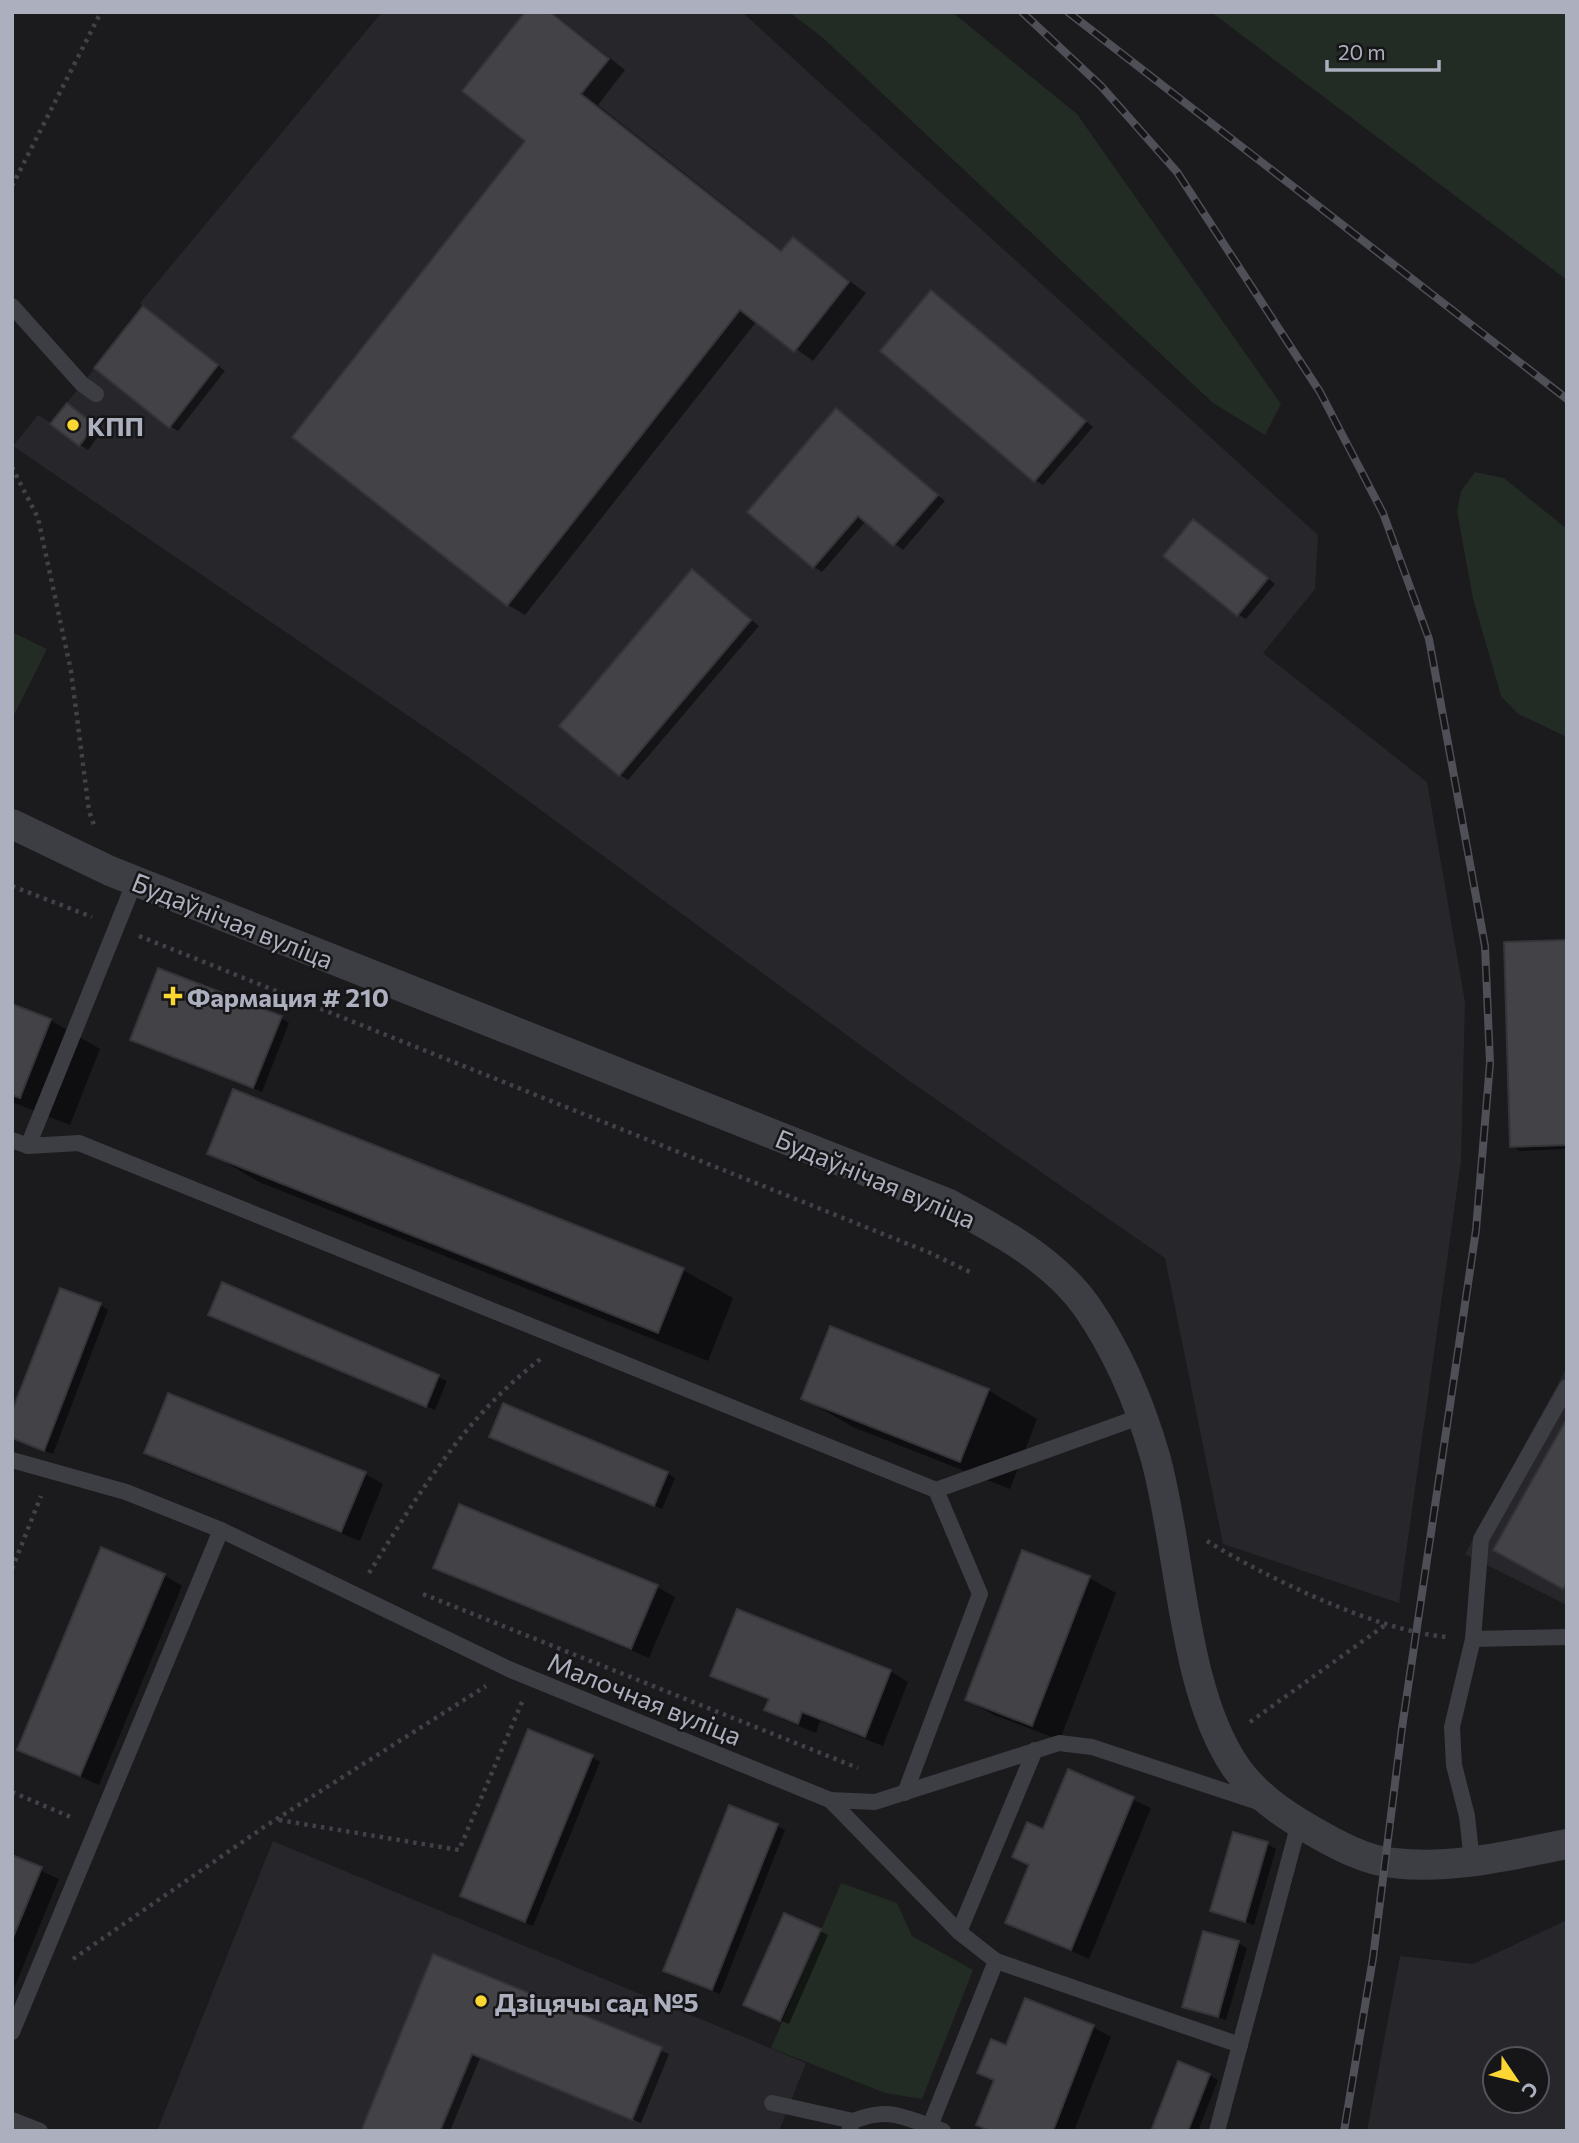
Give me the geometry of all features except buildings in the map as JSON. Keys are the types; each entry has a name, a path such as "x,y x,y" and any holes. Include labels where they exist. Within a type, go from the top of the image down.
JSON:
{"street":[{"name":"Будаўнічая вуліца","path":"12,824 122,876 949,1204 1009,1237 1052,1270 1086,1306 1114,1352 1142,1416 1169,1521 1192,1651 1202,1690 1222,1743 1250,1784 1288,1816 1348,1849 1385,1862 1472,1862 1567,1844"}],"lane":[{"path":"12,306 82,384 96,394"},
{"path":"122,876 117,927 20,1143 79,1143 936,1490 1142,1416"},
{"path":"1472,1862 1467,1816 1454,1765 1452,1727 1473,1639 1481,1539 1567,1387"},
{"name":"Малочная вуліца","path":"12,1460 126,1492 220,1530 511,1670 830,1800 875,1802 1059,1743 1092,1746 1288,1816"},
{"path":"905,1793 980,1594 936,1490"},
{"path":"12,2032 220,1530"},
{"path":"1473,1639 1565,1634"},
{"path":"959,1932 1035,1750"},
{"path":"830,1800 959,1932 996,1961 1240,2045"},
{"path":"1217,2131 1240,2045 1288,1816"},
{"path":"772,2104 851,2126 871,2114 891,2112 937,2128 996,1961"},
{"path":"12,2120 40,2131"}],"path":[{"path":"12,186 101,12"},
{"path":"12,467 38,518 71,671 89,811 100,843 122,876"},
{"path":"117,927 928,1252 972,1273"},
{"path":"369,1573 463,1432 505,1386 565,1340"},
{"path":"12,1569 51,1469"},
{"path":"1169,1521 1311,1595 1389,1623 1436,1636 1473,1639"},
{"path":"357,1568 382,1578"},
{"path":"421,1593 858,1768"},
{"path":"1222,1743 1389,1623"},
{"path":"29,1990 279,1820 511,1670"},
{"path":"279,1820 459,1850 531,1678"},
{"path":"12,1792 95,1827"}],"shaded area":[{"path":"382,12 742,12 1318,535 1315,589 1263,653 1427,782 1465,1002 1461,1161 1399,1603 1223,1544 1165,1258 908,1080 467,756 13,446 38,415 51,423 143,307 140,303"},
{"path":"789,12 952,12 1077,114 1281,404 1265,435 1213,403 822,37"},
{"path":"1211,12 1567,12 1567,280"},
{"path":"1475,472 1504,478 1567,529 1567,737 1518,714 1501,696 1473,599 1457,511 1461,491"},
{"path":"12,632 47,649 12,719"},
{"path":"1567,1367 1567,1605 1465,1554"},
{"path":"273,1841 806,2063 779,2131 157,2131"},
{"path":"841,1883 897,1903 912,1936 973,1970 922,2099 885,2093 771,2048"},
{"path":"1567,1920 1567,2131 1367,2131 1400,1956 1473,1964"}],"railway":[{"path":"1022,12 1101,86 1177,172 1320,392 1383,513 1429,639 1485,946 1490,1063 1476,1230 1402,1728 1373,1958 1344,2131"},
{"path":"1068,12 1567,399"}],"place":[{"name":"КПП","path":"73,425"},
{"name":"Фармация # 210","path":"173,996"},
{"name":"Дзіцячы сад №5","path":"481,2001"}]}
